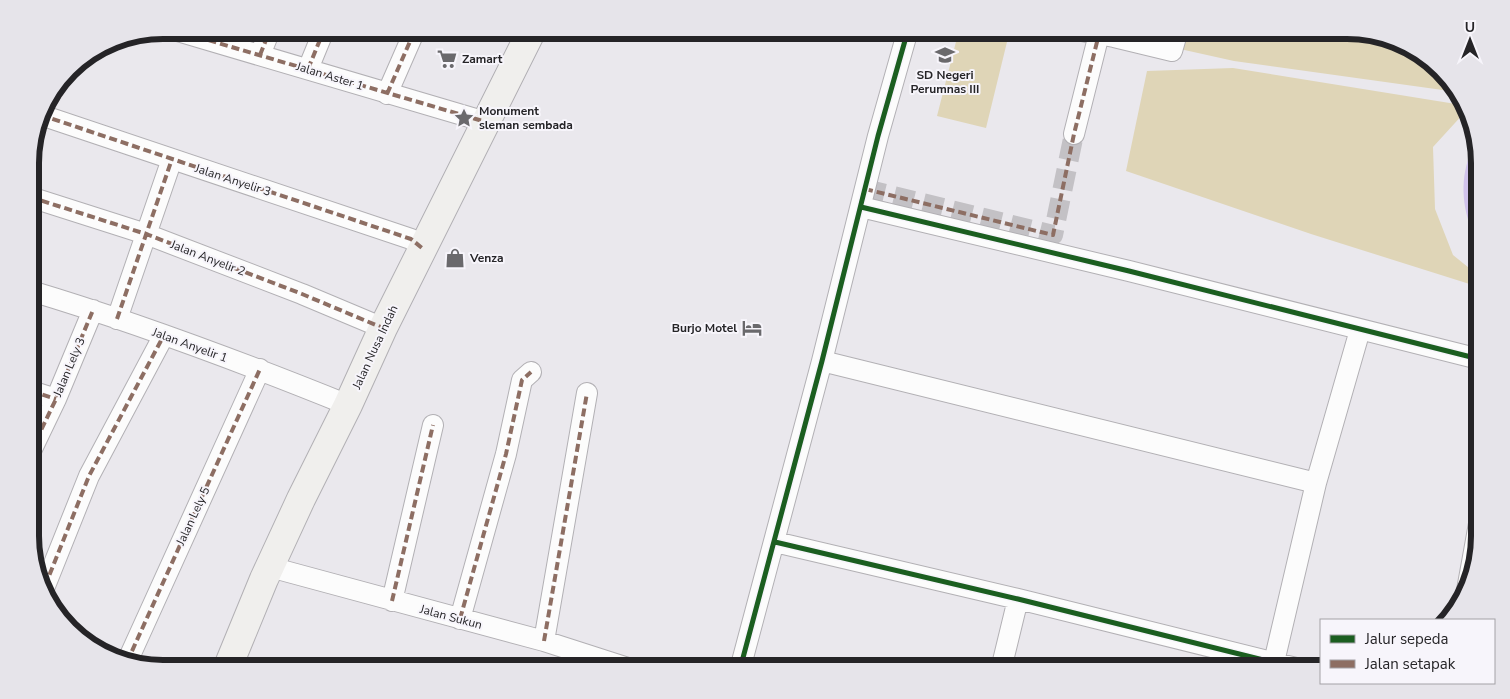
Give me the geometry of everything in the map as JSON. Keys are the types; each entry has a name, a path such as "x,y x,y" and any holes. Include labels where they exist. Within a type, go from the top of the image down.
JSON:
{"main road":[{"name":"Jalan Nusa Indah","path":"231,660 301,499 348,405 422,248 528,39"}],"street":[{"name":"Jalan Aster 1","path":"205,39 486,122"},
{"path":"260,55 266,39"},
{"path":"308,69 320,39"},
{"path":"387,94 411,39"},
{"path":"742,660 822,361 878,136 905,39"},
{"path":"1074,134 1084,39"},
{"path":"1120,39 1172,51 1175,39"},
{"name":"Jalan Anyelir 3","path":"47,117 411,239 422,248"},
{"path":"117,318 172,160"},
{"name":"Jalan Anyelir 2","path":"39,200 146,234 302,294 383,328"},
{"path":"860,207 1129,271 1471,357"},
{"name":"Jalan Anyelir 1","path":"39,293 117,318 260,370 348,405"},
{"name":"Jalan Lely 3","path":"39,434 56,399 93,310"},
{"path":"1274,660 1316,483 1360,330"},
{"path":"47,580 89,476 164,335"},
{"path":"822,361 1316,483"},
{"name":"Jalan Lely 5","path":"129,655 260,370"},
{"path":"460,619 506,454 522,380 531,372"},
{"path":"544,641 587,393"},
{"path":"39,394 56,399"},
{"path":"392,601 432,425"},
{"path":"774,542 1266,660"},
{"name":"Jalan Sukun","path":"270,567 544,641 603,660"},
{"path":"1003,660 1018,599"}],"shaded area":[{"path":"957,39 995,39 1007,42 986,128 937,116"},
{"path":"1182,39 1355,39 1371,41 1395,48 1423,64 1448,91 1234,61 1180,49"},
{"path":"1233,68 1457,104 1462,115 1433,147 1435,209 1453,255 1471,270 1471,284 1311,234 1126,171 1147,71"},
{"path":"1470,155 1471,226 1464,192 1465,170"}],"tunnel":[{"path":"865,189 1053,235 1074,134"}],"marked path":[{"path":"205,39 486,122"},
{"path":"260,55 266,39"},
{"path":"308,69 320,39"},
{"path":"387,94 411,39"},
{"path":"865,189 1053,235 1074,134 1098,39"},
{"path":"47,117 411,239 422,248"},
{"path":"117,319 172,159"},
{"path":"39,200 146,234 302,294 383,328"},
{"path":"39,434 56,399 93,310"},
{"path":"47,581 89,476 164,335"},
{"path":"130,656 260,369"},
{"path":"460,619 506,454 522,380 531,372"},
{"path":"544,641 587,393"},
{"path":"39,394 56,399"},
{"path":"392,601 433,425"}],"cycle path":[{"path":"742,660 822,361 878,136 905,39"},
{"path":"861,207 1129,271 1471,357"},
{"path":"775,542 1018,599 1264,660"}],"place":[{"name":"SD Negeri Perumnas III","path":"945,55"},
{"name":"Zamart","path":"447,59"},
{"name":"Monument sleman sembada","path":"464,118"},
{"name":"Venza","path":"455,258"},
{"name":"Burjo Motel","path":"752,328"}]}
